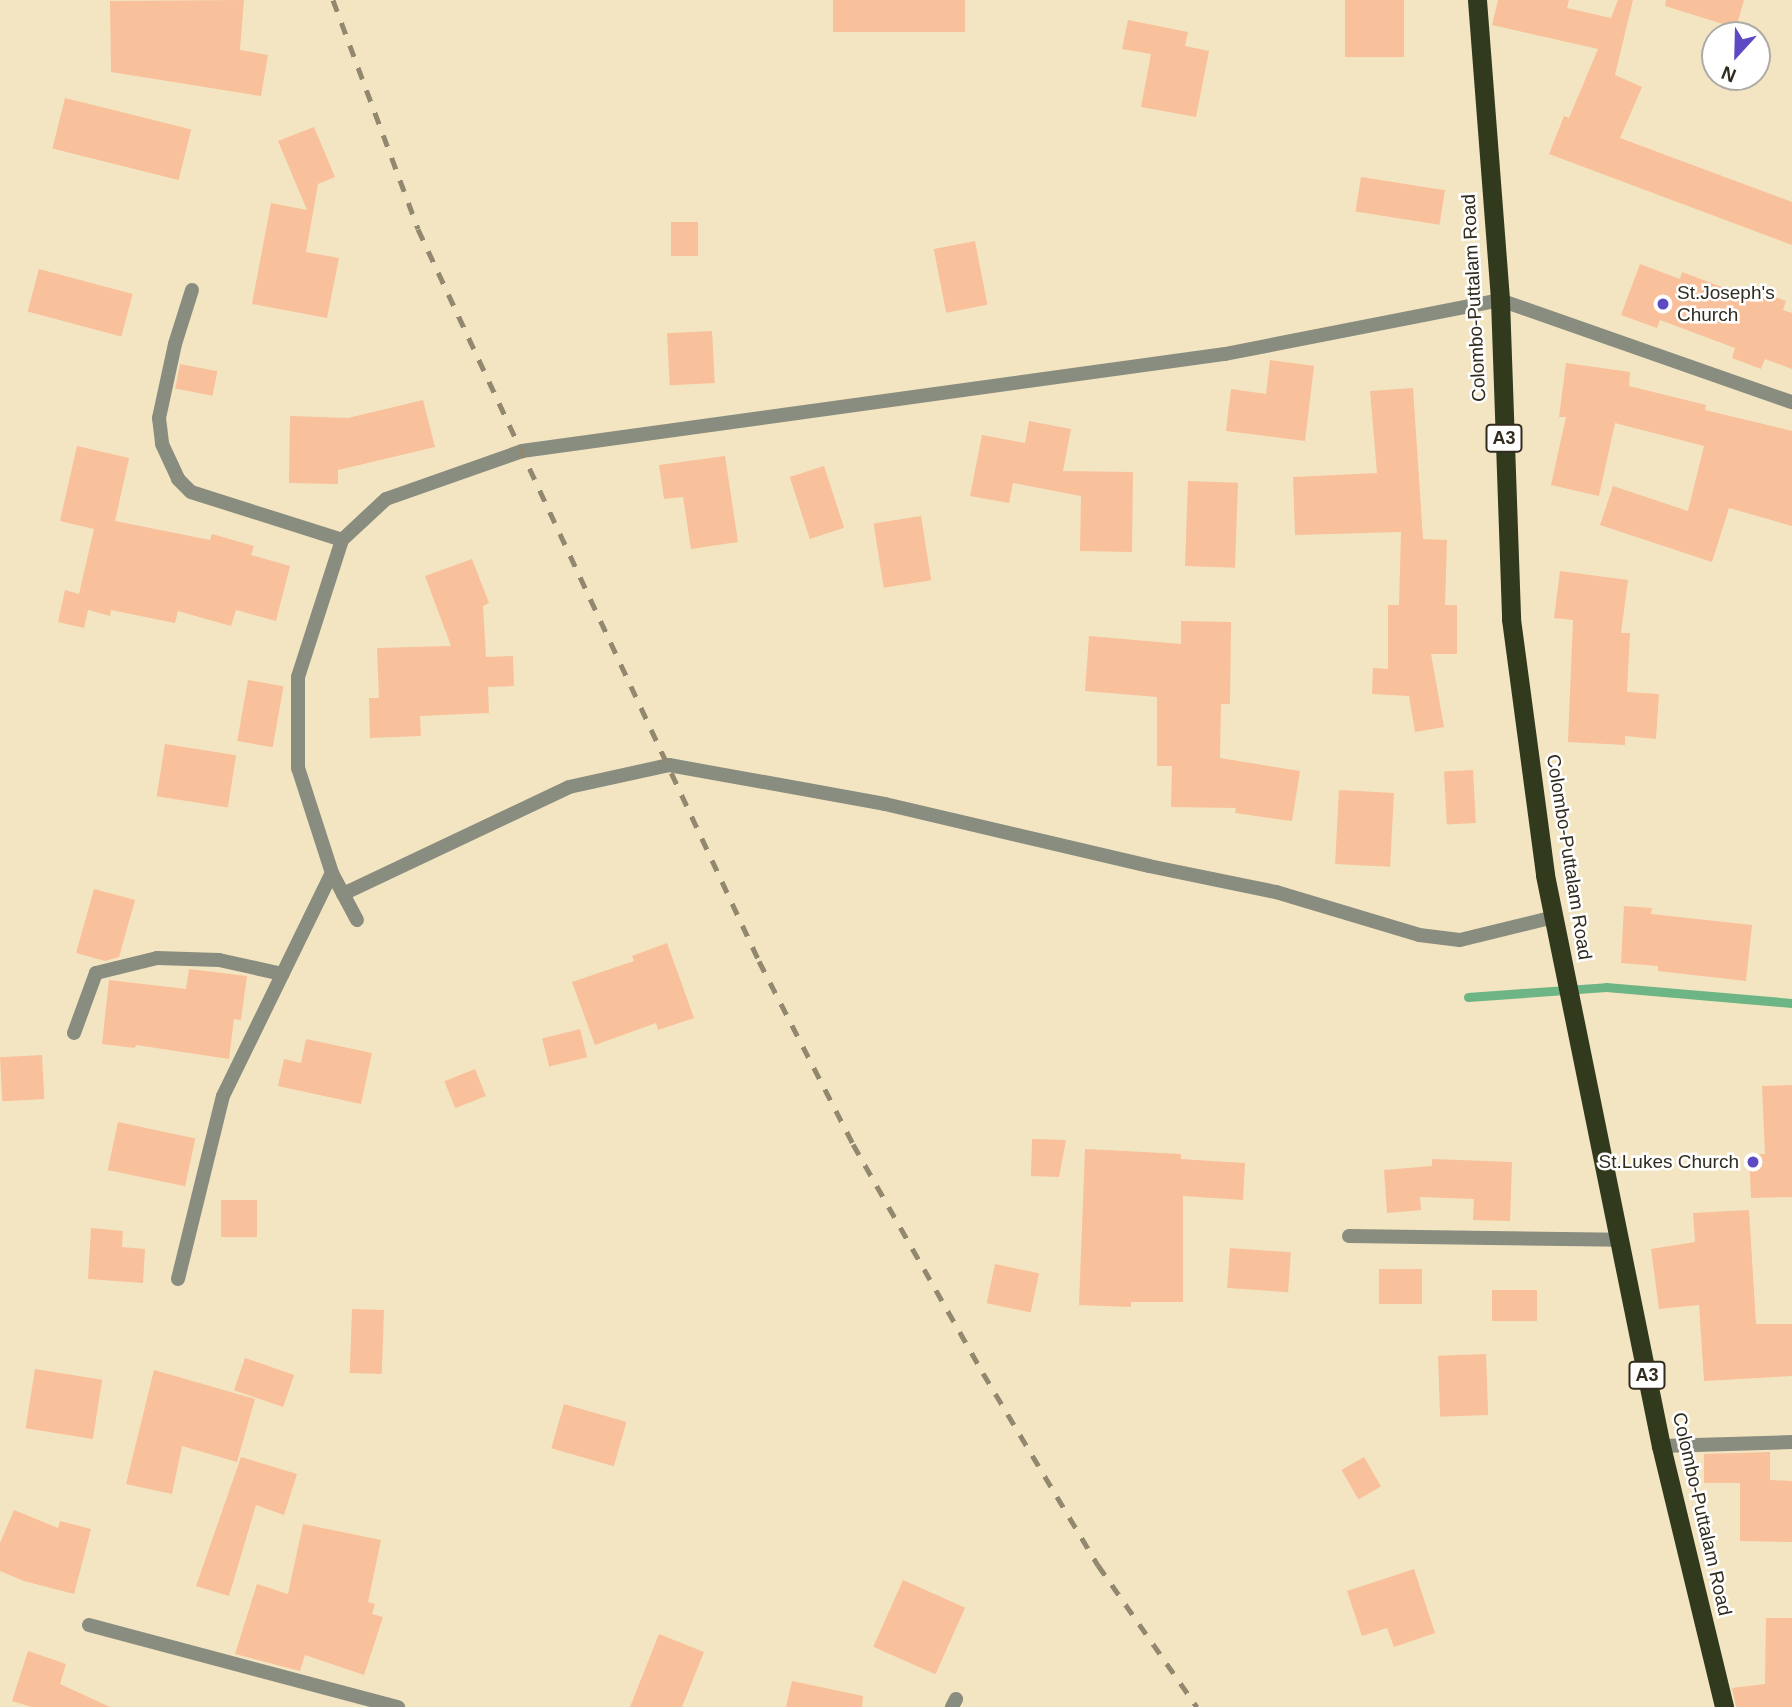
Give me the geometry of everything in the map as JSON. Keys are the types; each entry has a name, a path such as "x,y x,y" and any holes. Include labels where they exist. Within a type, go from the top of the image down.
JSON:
{"highway":[{"name":"Colombo-Puttalam Road","path":"1477,0 1500,300 1511,619 1545,875 1661,1446 1724,1707"}],"street":[{"path":"192,290 174,345 159,418 162,444 178,480 191,492 342,540"},
{"path":"357,920 332,873 298,768 298,677 342,540 386,499 522,450 1225,354 1500,300 1792,402"},
{"path":"343,894 569,787 670,765 885,804 1149,866 1276,892 1419,935 1460,940 1554,918"},
{"path":"178,1279 223,1096 332,873"},
{"path":"74,1033 96,973 157,958 219,960 282,974"},
{"path":"1349,1236 1619,1240"},
{"path":"1661,1446 1792,1442"},
{"path":"89,1625 365,1702 398,1707"}],"building":[{"path":"244,0 240,50 268,55 261,96 111,72 110,1"},
{"path":"833,0 965,0 965,32 833,32"},
{"path":"1345,0 1404,0 1404,57 1345,57"},
{"path":"1498,0 1569,0 1567,8 1611,18 1618,0 1633,0 1615,75 1642,87 1620,138 1792,202 1792,245 1549,154 1564,116 1569,118 1598,49 1492,25"},
{"path":"1666,0 1744,0 1738,21 1713,21 1665,6"},
{"path":"1128,20 1188,32 1185,46 1209,51 1196,117 1141,107 1151,54 1122,49"},
{"path":"65,98 191,129 179,180 52,148"},
{"path":"314,127 335,177 318,184 306,252 339,258 327,318 252,304 271,203 307,210 278,141"},
{"path":"1361,177 1445,190 1439,225 1356,212"},
{"path":"671,222 698,222 698,256 671,256"},
{"path":"975,241 987,305 946,313 934,249"},
{"path":"1640,264 1680,279 1682,272 1754,299 1757,290 1786,301 1783,310 1792,313 1792,369 1765,359 1761,369 1732,358 1735,348 1660,320 1657,328 1621,315"},
{"path":"39,269 133,294 121,337 28,312"},
{"path":"712,331 715,383 670,385 667,333"},
{"path":"1270,360 1314,366 1305,441 1226,431 1231,389 1266,394"},
{"path":"1566,363 1630,372 1629,386 1706,405 1705,410 1792,431 1792,526 1729,508 1712,562 1600,525 1613,486 1688,511 1704,446 1615,423 1599,496 1551,485 1566,417 1559,417"},
{"path":"180,364 217,371 213,396 175,389"},
{"path":"1413,388 1423,539 1447,540 1445,605 1457,605 1457,654 1431,654 1444,727 1415,732 1409,696 1372,694 1373,668 1388,669 1388,605 1399,605 1401,532 1295,535 1293,477 1377,473 1370,391"},
{"path":"423,400 435,447 338,470 338,484 289,483 290,416 348,418"},
{"path":"1029,421 1071,429 1063,471 1133,472 1132,552 1080,551 1081,496 1013,483 1009,503 970,496 982,435 1025,443"},
{"path":"77,446 129,458 115,521 210,540 212,534 254,546 251,555 290,566 276,621 236,610 231,626 178,611 175,623 111,610 110,616 88,610 84,628 58,622 65,590 79,594 94,529 60,521"},
{"path":"725,456 738,542 691,549 683,497 664,499 659,465"},
{"path":"824,466 844,528 810,539 790,477"},
{"path":"1188,481 1238,483 1235,568 1185,566"},
{"path":"921,516 931,580 884,588 874,524"},
{"path":"472,559 489,603 483,606 486,657 513,656 514,686 488,687 489,713 420,716 421,736 370,738 369,698 379,698 377,648 451,646 425,576"},
{"path":"1560,571 1628,580 1621,633 1630,633 1627,692 1659,694 1656,739 1625,736 1625,745 1568,742 1573,620 1554,618"},
{"path":"1181,621 1231,622 1230,704 1221,704 1220,758 1300,771 1292,821 1235,813 1236,808 1171,807 1172,766 1157,766 1157,697 1085,691 1089,636 1181,644"},
{"path":"248,680 283,686 273,747 237,741"},
{"path":"165,744 236,755 228,808 157,796"},
{"path":"1473,770 1476,823 1447,824 1444,772"},
{"path":"1339,790 1394,793 1390,867 1335,864"},
{"path":"94,889 135,900 119,957 105,961 76,953"},
{"path":"1624,906 1652,908 1651,914 1752,925 1746,981 1658,971 1658,966 1621,963"},
{"path":"667,943 694,1018 658,1030 656,1023 595,1045 572,982 634,961 632,956"},
{"path":"189,969 247,976 241,1020 234,1019 229,1059 136,1045 135,1048 102,1044 109,980 186,989"},
{"path":"580,1029 587,1057 549,1067 542,1038"},
{"path":"306,1039 372,1053 361,1104 278,1086 284,1059 301,1063"},
{"path":"42,1055 44,1099 2,1101 0,1057"},
{"path":"475,1069 486,1096 455,1108 444,1081"},
{"path":"1792,1085 1792,1197 1751,1198 1749,1154 1765,1154 1762,1086"},
{"path":"118,1122 195,1138 185,1186 108,1170"},
{"path":"1032,1139 1066,1140 1059,1177 1031,1176"},
{"path":"1085,1149 1181,1154 1181,1159 1245,1163 1243,1200 1183,1196 1183,1302 1131,1302 1131,1307 1079,1305"},
{"path":"1432,1159 1512,1162 1510,1221 1473,1220 1474,1199 1420,1197 1421,1210 1387,1213 1384,1170 1432,1166"},
{"path":"221,1200 257,1200 257,1237 221,1237"},
{"path":"1749,1210 1756,1324 1792,1324 1792,1376 1704,1381 1699,1305 1659,1309 1651,1249 1695,1242 1693,1213"},
{"path":"91,1228 123,1231 122,1247 145,1249 143,1283 88,1279"},
{"path":"1230,1248 1291,1252 1288,1292 1227,1288"},
{"path":"995,1264 1039,1273 1031,1312 987,1303"},
{"path":"1379,1269 1422,1269 1422,1304 1379,1304"},
{"path":"1492,1290 1537,1290 1537,1321 1492,1321"},
{"path":"352,1309 384,1310 382,1374 350,1373"},
{"path":"1486,1354 1488,1415 1440,1417 1438,1356"},
{"path":"245,1358 294,1375 283,1407 234,1390"},
{"path":"35,1369 102,1380 93,1439 26,1428"},
{"path":"154,1370 255,1399 237,1462 182,1446 172,1494 126,1484"},
{"path":"564,1404 626,1422 614,1466 551,1448"},
{"path":"1770,1452 1770,1480 1792,1481 1792,1542 1740,1541 1740,1483 1704,1483 1704,1454"},
{"path":"241,1457 297,1474 284,1515 256,1505 229,1596 196,1586"},
{"path":"1364,1457 1381,1486 1358,1499 1341,1470"},
{"path":"14,1510 58,1528 60,1521 91,1529 74,1594 24,1581 0,1571 0,1543"},
{"path":"303,1524 381,1540 368,1602 375,1604 372,1614 383,1617 364,1675 305,1655 300,1671 235,1654 257,1584 288,1594"},
{"path":"1414,1569 1435,1633 1394,1647 1387,1628 1362,1636 1347,1591"},
{"path":"903,1580 965,1608 935,1674 873,1647"},
{"path":"1766,1618 1792,1618 1792,1707 1736,1707 1732,1688 1765,1684"},
{"path":"659,1634 704,1652 682,1707 630,1707"},
{"path":"28,1651 66,1664 60,1684 110,1707 32,1707 12,1701"},
{"path":"792,1681 863,1696 862,1707 786,1707"}],"waterway":[{"path":"1468,997 1606,987 1792,1003"}],"railway":[{"path":"333,0 418,229 759,961 853,1144 983,1373 1098,1565 1197,1707"}],"place":[{"name":"St.Joseph's Church","path":"1663,304"},
{"name":"St.Lukes Church","path":"1753,1162"}]}
